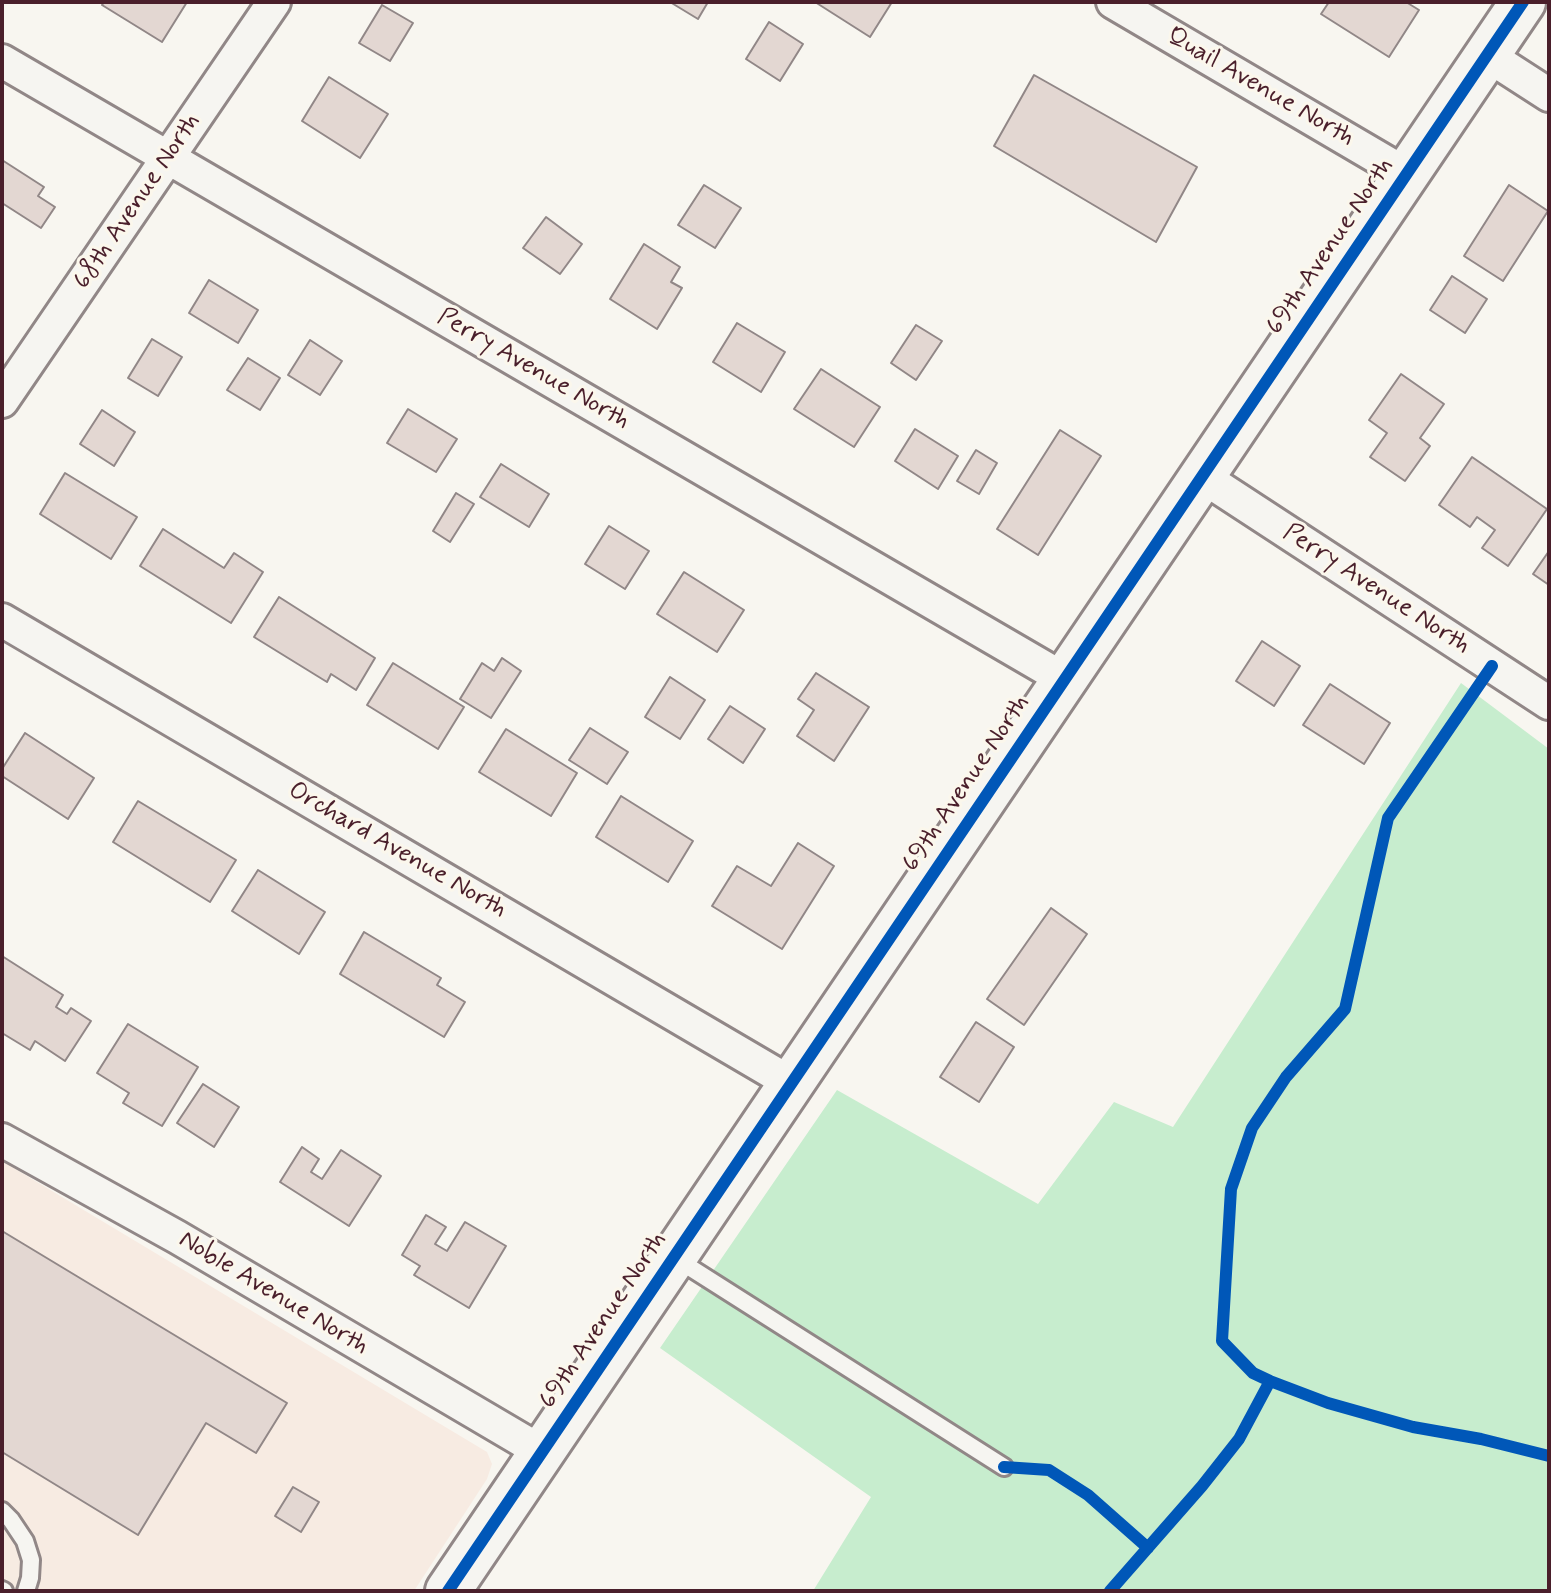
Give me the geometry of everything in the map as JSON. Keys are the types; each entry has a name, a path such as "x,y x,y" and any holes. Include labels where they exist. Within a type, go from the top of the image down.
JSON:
{"street":[{"name":"68th Avenue North","path":"4,395 274,2"},
{"name":"Quail Avenue North","path":"1113,2 1406,174"},
{"name":"69th Avenue North","path":"448,1591 1523,2"},
{"path":"1487,55 1549,95"},
{"name":"Perry Avenue North","path":"2,61 1064,679"},
{"name":"Perry Avenue North","path":"1203,477 1549,703"},
{"name":"Orchard Avenue North","path":"2,620 791,1083"},
{"name":"Noble Avenue North","path":"2,1140 177,1237 542,1452"}],"lane":[{"path":"674,1257 1004,1467"},
{"path":"2,1511 25,1541 31,1560 26,1591"}],"shaded area":[{"path":"2,1161 487,1452 492,1464 487,1479 414,1591 2,1591"}],"green space":[{"path":"1461,683 1549,749 1549,1591 813,1591 871,1497 660,1348 837,1090 1038,1204 1114,1102 1173,1127"}],"building":[{"path":"104,2 187,2 162,42 102,5"},
{"path":"670,2 708,2 698,19"},
{"path":"815,2 892,2 870,37"},
{"path":"1329,2 1406,2 1419,10 1389,57 1321,14"},
{"path":"382,5 413,23 390,61 359,43"},
{"path":"769,22 803,44 780,81 746,59"},
{"path":"1034,75 1197,167 1156,242 994,146"},
{"path":"329,77 388,114 360,158 302,121"},
{"path":"2,160 44,187 38,196 55,207 41,228 2,203"},
{"path":"704,185 741,208 715,248 678,225"},
{"path":"1509,185 1548,211 1503,281 1464,256"},
{"path":"546,217 582,244 560,274 523,248"},
{"path":"644,244 680,267 671,282 682,288 657,329 610,299"},
{"path":"1452,276 1487,299 1465,333 1430,310"},
{"path":"209,280 258,310 238,343 189,313"},
{"path":"737,323 785,352 761,392 713,362"},
{"path":"916,325 942,341 916,380 891,363"},
{"path":"152,339 182,357 158,396 128,378"},
{"path":"310,340 342,361 320,395 288,375"},
{"path":"248,358 280,378 260,410 227,390"},
{"path":"821,369 880,407 854,447 794,409"},
{"path":"1401,374 1444,404 1420,438 1430,446 1405,481 1370,457 1387,433 1369,420"},
{"path":"408,409 457,439 436,472 387,443"},
{"path":"102,410 135,432 114,466 80,444"},
{"path":"915,429 958,456 938,489 895,461"},
{"path":"1060,430 1101,456 1038,555 997,529"},
{"path":"976,450 997,463 979,494 957,481"},
{"path":"1472,457 1547,509 1508,566 1482,548 1495,530 1477,517 1470,527 1439,505"},
{"path":"501,464 549,494 529,527 480,497"},
{"path":"65,473 137,517 111,559 40,514"},
{"path":"456,493 474,504 450,542 433,531"},
{"path":"609,526 649,551 625,589 585,564"},
{"path":"163,529 224,568 234,553 263,572 231,623 140,566"},
{"path":"1549,551 1549,585 1533,574"},
{"path":"684,572 744,610 717,652 657,614"},
{"path":"279,597 375,658 356,690 331,674 327,682 254,637"},
{"path":"1262,641 1300,666 1274,706 1236,681"},
{"path":"502,658 521,671 491,718 460,699 482,663 494,671"},
{"path":"393,663 464,707 438,749 367,705"},
{"path":"816,673 869,707 834,761 797,736 814,710 798,699"},
{"path":"670,677 705,700 680,739 645,717"},
{"path":"1330,684 1390,723 1364,764 1303,725"},
{"path":"730,706 765,729 743,763 708,739"},
{"path":"590,728 628,752 607,784 569,760"},
{"path":"506,729 577,773 551,816 479,772"},
{"path":"25,733 94,778 68,819 2,776 2,769"},
{"path":"621,796 693,841 668,882 596,837"},
{"path":"138,801 236,860 210,902 113,842"},
{"path":"798,843 834,866 782,949 712,906 737,866 771,886"},
{"path":"258,870 325,912 299,954 232,911"},
{"path":"1051,908 1087,934 1024,1025 987,999"},
{"path":"364,932 441,978 437,985 465,1002 444,1037 340,974"},
{"path":"2,956 63,995 56,1007 67,1014 71,1008 91,1021 65,1061 35,1041 30,1050 2,1033"},
{"path":"976,1022 1014,1047 979,1102 940,1077"},
{"path":"128,1024 198,1067 162,1126 123,1103 129,1093 97,1073"},
{"path":"203,1084 239,1107 214,1147 177,1123"},
{"path":"302,1147 319,1159 311,1172 322,1179 341,1150 381,1176 349,1226 280,1182"},
{"path":"426,1215 446,1227 435,1244 447,1251 465,1222 506,1246 469,1308 414,1275 420,1266 402,1255"},
{"path":"2,1231 287,1403 256,1453 206,1423 138,1535 2,1452"},
{"path":"293,1487 319,1502 301,1532 275,1516"}],"cycle path":[{"path":"448,1591 1523,2"},
{"path":"1492,666 1388,818 1345,1009 1286,1077 1252,1128 1231,1189 1222,1341 1253,1373 1328,1403 1413,1427 1481,1439 1549,1456"},
{"path":"1110,1591 1239,1439 1270,1381"},
{"path":"1004,1467 1049,1470 1088,1495 1148,1548"}]}
